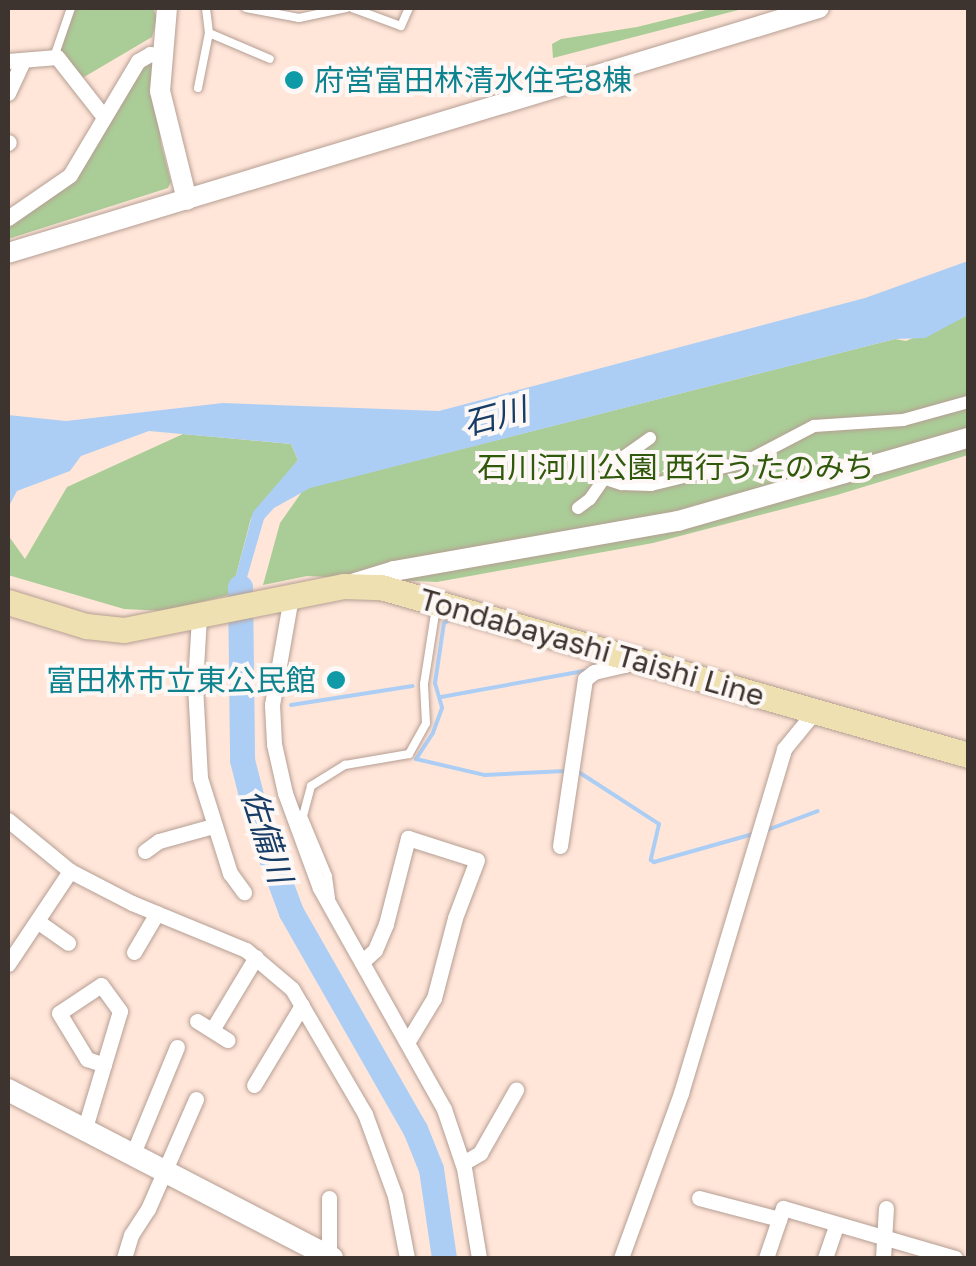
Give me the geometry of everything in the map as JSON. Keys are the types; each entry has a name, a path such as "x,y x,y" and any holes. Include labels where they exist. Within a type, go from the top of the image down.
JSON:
{"main road":[{"name":"Tondabayashi Taishi Line","path":"8,602 104,630 124,630 344,586 381,588 968,756"},
{"path":"8,1090 331,1258"}],"street":[{"path":"167,8 160,56 166,130 188,200"},
{"path":"8,254 819,8"},
{"path":"8,218 70,175 138,61 150,54 160,56"},
{"path":"8,93 15,61 54,57 104,117"},
{"path":"602,478 622,484 652,484 745,462 814,426 903,420 968,402"},
{"path":"578,508 590,499 602,478 628,451 650,438"},
{"path":"344,586 394,571 678,521 968,438"},
{"path":"289,597 272,705 274,744 292,820 332,909 444,1109 463,1164 480,1258"},
{"path":"205,616 196,685 200,778 230,873 244,892"},
{"path":"560,846 584,679 594,672 625,665 628,657"},
{"path":"622,1258 651,1168 672,1121 784,749 815,711"},
{"path":"8,820 70,871 256,957 292,989 365,1114 395,1196 407,1258"},
{"path":"145,850 160,833 213,826"},
{"path":"362,962 374,950 386,924 408,838 477,860 455,918 434,998 408,1041"},
{"path":"8,964 70,871"},
{"path":"134,952 157,913"},
{"path":"37,920 68,942"},
{"path":"212,1030 256,957"},
{"path":"84,1131 120,1011 102,985 59,1012 87,1059 104,1064"},
{"path":"254,1084 261,1054 302,1005"},
{"path":"198,1021 228,1040"},
{"path":"132,1156 177,1047"},
{"path":"463,1164 480,1154 516,1090"},
{"path":"124,1258 131,1234 148,1209 196,1099"},
{"path":"329,1198 331,1258"},
{"path":"699,1198 780,1219"},
{"path":"766,1258 783,1208 836,1226"},
{"path":"883,1258 886,1208"},
{"path":"825,1258 837,1221 955,1258"}],"lane":[{"path":"54,57 71,8"},
{"path":"198,88 209,33 206,8"},
{"path":"246,8 299,18 349,8 401,26 409,8"},
{"path":"209,33 270,59"},
{"path":"332,909 328,876 303,816 311,786 344,765 409,754 426,723 424,684 437,602"}],"green space":[{"path":"73,8 153,8 157,18 152,37 79,80 66,55 60,53"},
{"path":"714,8 746,8 553,58 552,44 561,39 637,27"},
{"path":"153,62 161,144 171,182 168,188 8,239 8,227 74,182 143,67"},
{"name":"石川河川公園 西行うたのみち","path":"968,315 968,455 837,495 653,543 437,582 307,576 263,585 280,523 304,489 895,339 906,341"},
{"path":"183,434 291,444 298,460 251,518 235,579 237,593 164,611 124,609 8,575 8,535 25,559 67,487"}],"water":[{"name":"石川","path":"968,261 968,315 925,338 895,339 310,488 274,508 264,519 243,591 237,593 235,579 253,512 298,460 291,444 149,431 81,456 70,471 17,491 8,508 8,415 66,421 223,403 439,411 865,298"}],"waterway":[{"name":"佐備川","path":"240,587 242,760 259,826 291,912 415,1129 431,1169 444,1258"},
{"path":"452,619 444,623 435,683 442,708 433,733 416,759 485,775 565,771"},
{"path":"441,697 584,671"},
{"path":"291,705 413,686"},
{"path":"574,769 659,824 651,860 654,862 753,834"},
{"path":"767,830 818,811"}],"place":[{"name":"府営富田林清水住宅8棟","path":"294,80"},
{"name":"富田林市立東公民館","path":"336,680"}]}
